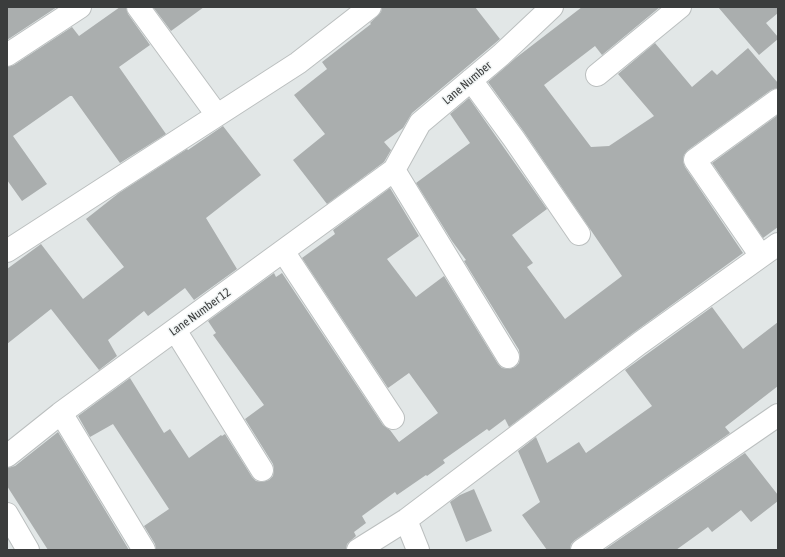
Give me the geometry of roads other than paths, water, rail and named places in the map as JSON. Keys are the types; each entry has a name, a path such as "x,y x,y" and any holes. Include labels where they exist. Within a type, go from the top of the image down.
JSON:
{"street":[{"path":"7,55 80,7"},
{"path":"138,7 216,115"},
{"path":"7,251 298,62 370,7"},
{"name":"Lane Number","path":"394,170 420,122 501,55 552,7"},
{"path":"597,75 680,7"},
{"path":"471,80 514,139 579,234"},
{"path":"761,256 695,160 778,100"},
{"path":"394,170 508,357"},
{"name":"Lane Number 12","path":"7,456 61,413 394,170"},
{"path":"358,550 406,520 640,343 778,244"},
{"path":"283,251 393,418"},
{"path":"175,330 262,470"},
{"path":"61,413 144,550"},
{"path":"582,550 778,415"},
{"path":"7,514 28,550"},
{"path":"406,520 418,550"}]}
